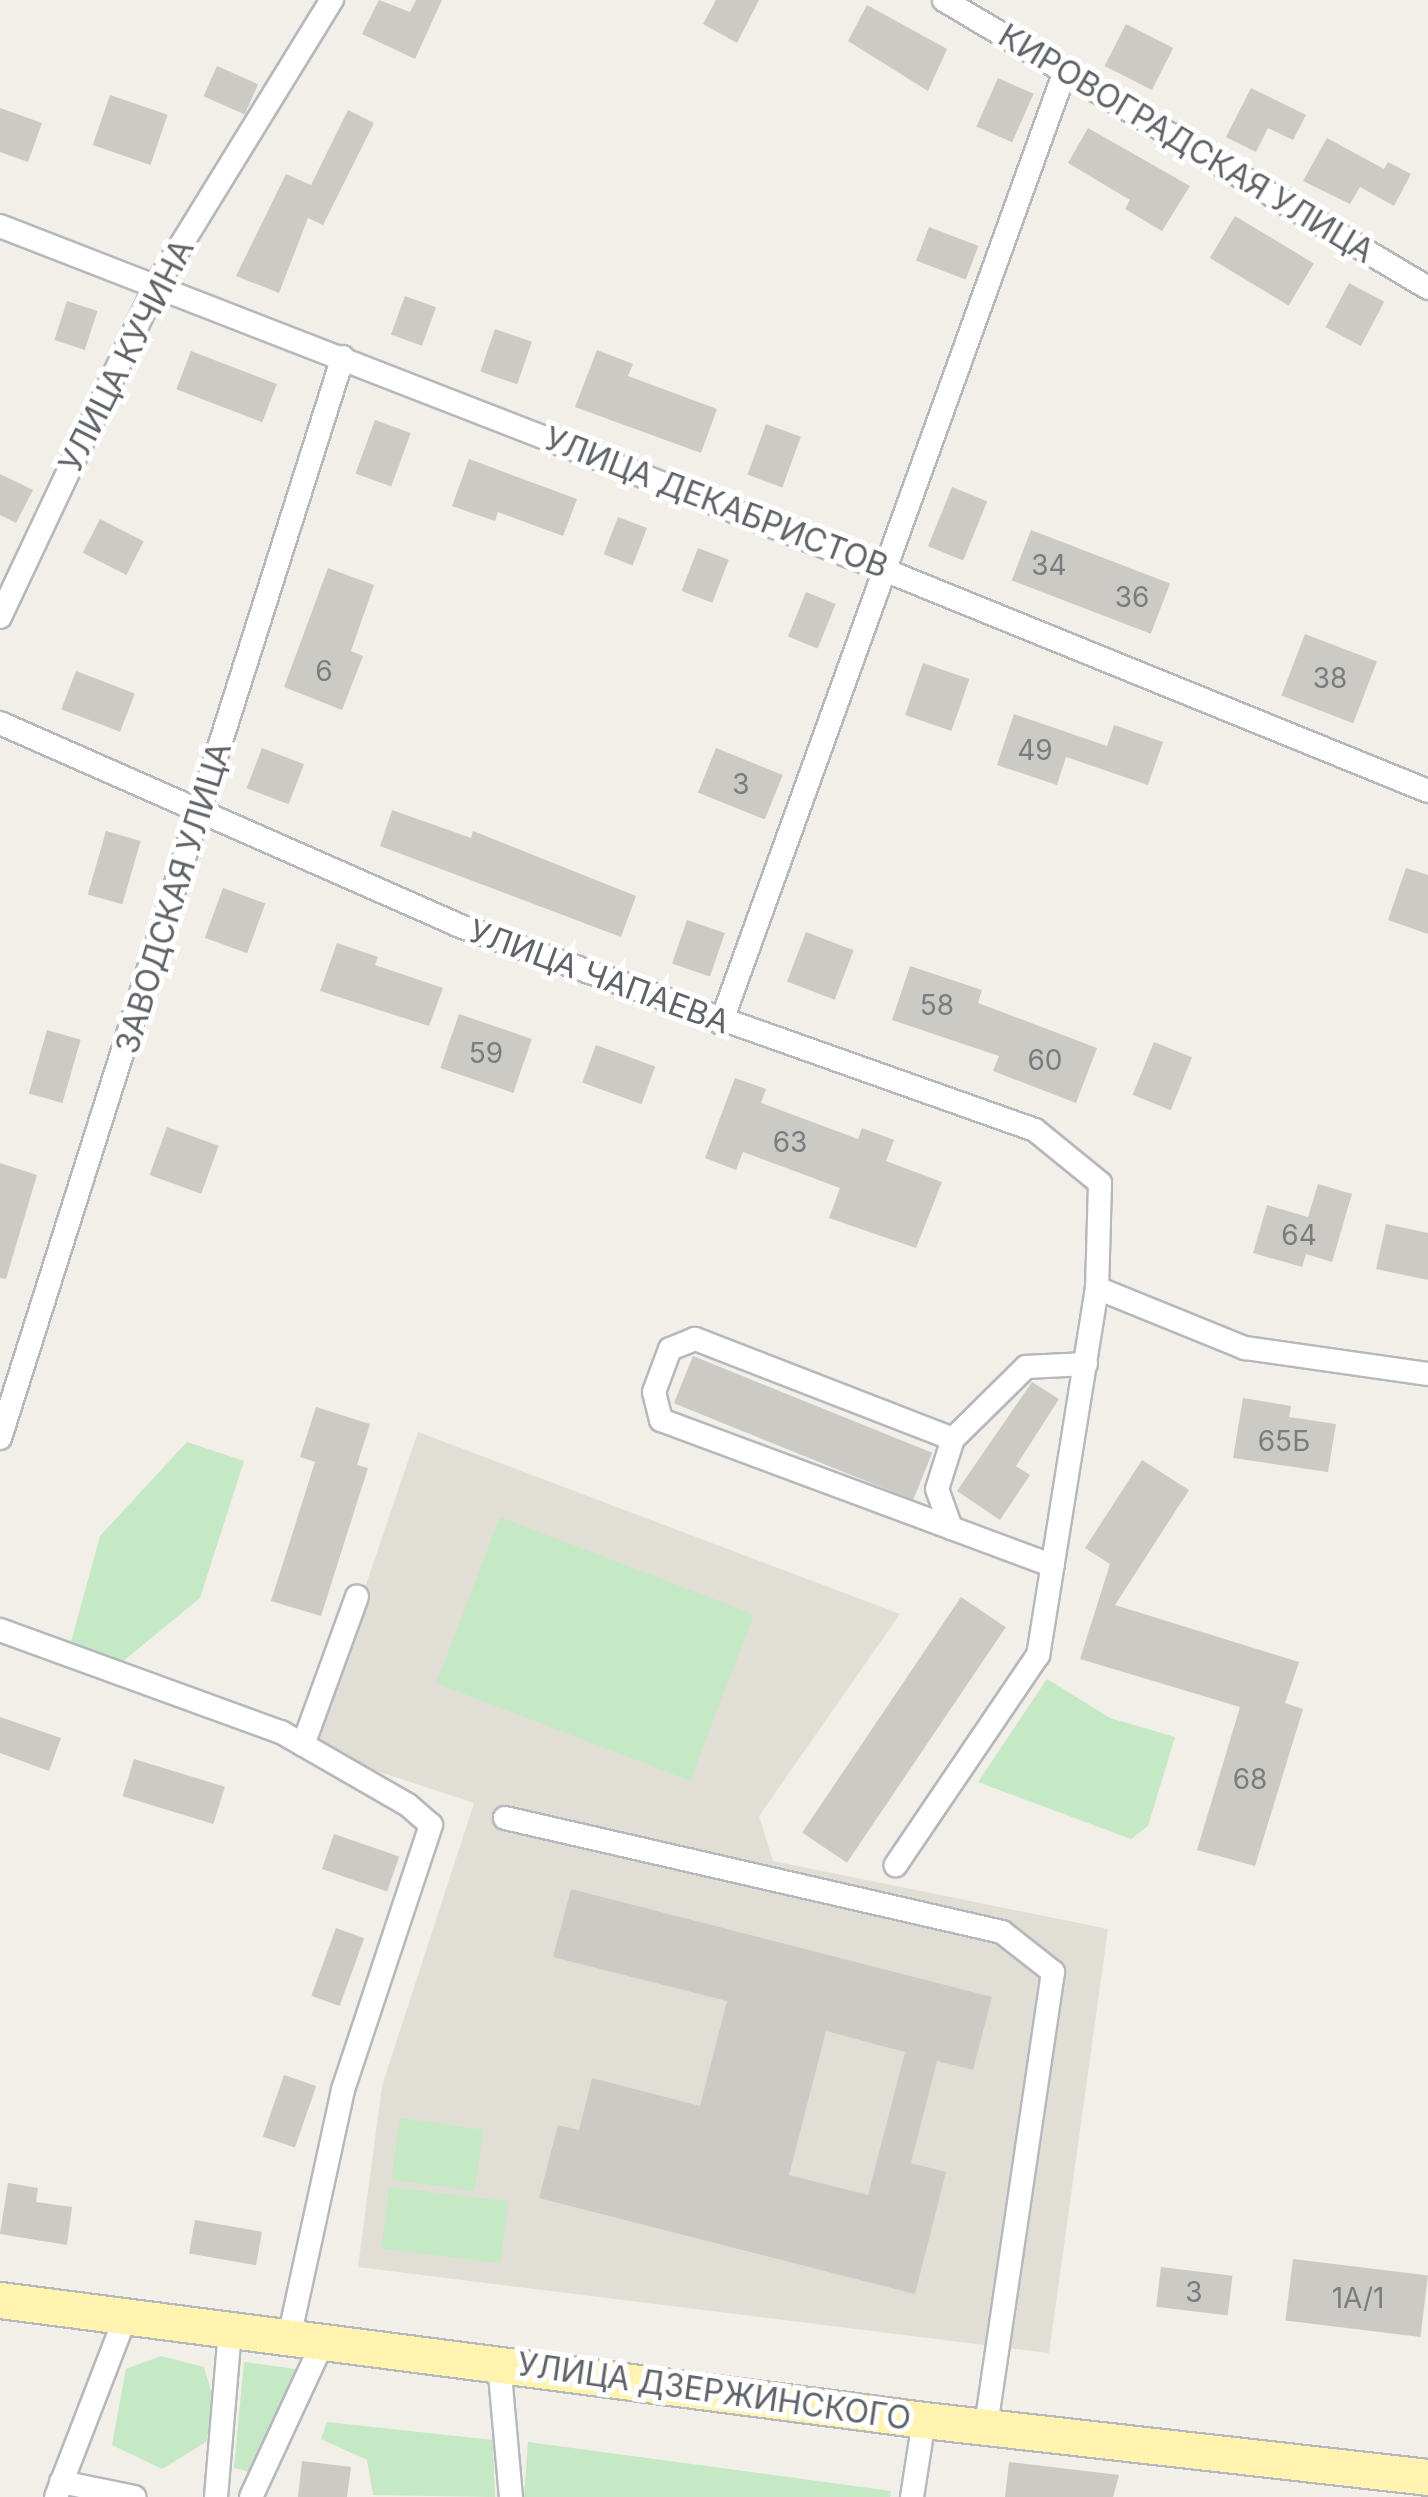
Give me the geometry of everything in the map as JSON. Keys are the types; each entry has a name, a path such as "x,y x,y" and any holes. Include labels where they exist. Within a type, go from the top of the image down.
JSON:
{"main road":[{"name":"УЛИЦА ДЗЕРЖИНСКОГО","path":"0,2300 924,2420 1428,2477"}],"street":[{"name":"УЛИЦА КУЧИНА","path":"0,618 157,284 332,0"},
{"name":"КИРОВОГРАДСКАЯ УЛИЦА","path":"944,0 1428,288"},
{"path":"721,1023 882,568 1065,71"},
{"name":"УЛИЦА ДЕКАБРИСТОВ","path":"0,226 882,568 1428,792"},
{"name":"ЗАВОДСКАЯ УЛИЦА","path":"0,1438 343,357"},
{"name":"УЛИЦА ЧАПАЕВА","path":"0,723 202,807 457,924 721,1023 1035,1130 1100,1183 1097,1288 1038,1654 896,1865"},
{"path":"1097,1288 1245,1348 1426,1372"},
{"path":"953,1439 696,1338 670,1349 654,1392 661,1420 1054,1566"},
{"path":"952,1528 936,1489 953,1439 1026,1366 1086,1364"},
{"path":"303,1745 357,1597"},
{"path":"0,1630 303,1745 408,1805 431,1825 343,2090 306,2340 251,2497"},
{"path":"505,1818 1002,1932 1053,1972 986,2427"},
{"path":"125,2318 58,2489 134,2497"},
{"path":"216,2497 230,2331"},
{"path":"500,2363 511,2497"},
{"path":"912,2497 924,2420"}],"shaded area":[{"path":"418,1432 900,1614 759,1816 773,1861 1108,1929 1049,2353 358,2267 382,2086 474,1803 310,1749"}],"green space":[{"path":"187,1442 244,1461 200,1598 122,1662 71,1642 100,1536"},
{"path":"500,1517 754,1614 690,1781 436,1683"},
{"path":"1047,1679 1110,1718 1175,1737 1148,1826 1131,1839 978,1782"},
{"path":"400,2118 483,2130 475,2191 391,2179"},
{"path":"389,2187 508,2202 501,2263 381,2249"},
{"path":"161,2356 204,2367 215,2404 206,2442 162,2469 112,2445 126,2369"},
{"path":"244,2362 296,2369 251,2472 234,2468"},
{"path":"327,2422 493,2440 495,2497 373,2495 367,2460 321,2439"},
{"path":"528,2442 891,2491 890,2497 524,2497"}],"building":[{"path":"379,0 410,12 416,0 442,0 415,59 362,34"},
{"path":"716,0 759,0 737,43 703,24"},
{"path":"867,5 947,49 928,91 848,41"},
{"path":"1126,24 1173,48 1152,90 1105,66"},
{"path":"217,66 258,84 245,114 204,96"},
{"path":"998,78 1034,94 1012,142 976,126"},
{"path":"1251,88 1306,115 1293,140 1268,128 1256,152 1226,137"},
{"path":"110,95 168,115 150,165 93,145"},
{"path":"0,108 42,123 28,162 0,152"},
{"path":"348,110 374,123 323,225 308,218 279,293 236,276 286,174 311,185"},
{"path":"1088,128 1190,186 1162,231 1125,209 1130,200 1068,163"},
{"path":"1327,138 1384,169 1388,162 1411,174 1394,206 1360,187 1350,204 1303,181"},
{"path":"1235,216 1314,263 1289,305 1210,258"},
{"path":"929,227 978,246 966,280 916,261"},
{"path":"1349,283 1384,302 1361,346 1326,327"},
{"path":"405,296 436,307 422,346 391,335"},
{"path":"67,301 97,311 85,350 54,340"},
{"path":"495,329 532,342 517,384 480,372"},
{"path":"597,350 633,364 628,376 717,409 701,453 575,407"},
{"path":"191,351 277,384 262,422 176,389"},
{"path":"375,420 411,433 391,487 356,474"},
{"path":"766,424 801,437 782,487 748,475"},
{"path":"469,459 577,499 563,536 498,512 495,521 452,506"},
{"path":"0,474 33,490 16,523 0,515"},
{"path":"952,487 987,501 963,561 928,546"},
{"path":"618,517 647,528 633,565 604,554"},
{"path":"100,519 144,541 126,575 83,553"},
{"path":"1031,530 1170,583 1151,634 1012,580"},
{"path":"698,548 729,560 712,603 682,591"},
{"path":"328,568 374,585 351,651 363,656 342,710 284,687"},
{"path":"806,592 836,604 818,648 788,637"},
{"path":"1305,634 1377,662 1353,723 1281,696"},
{"path":"923,663 969,679 951,731 905,715"},
{"path":"76,671 135,694 120,732 61,709"},
{"path":"1014,714 1107,746 1114,725 1163,742 1148,785 1066,757 1057,785 997,765"},
{"path":"262,748 304,764 289,804 247,788"},
{"path":"716,748 783,775 765,819 698,793"},
{"path":"392,810 471,838 473,831 636,896 621,937 380,846"},
{"path":"106,831 141,841 122,904 88,894"},
{"path":"1406,868 1428,875 1428,934 1388,920"},
{"path":"223,888 265,903 247,953 205,938"},
{"path":"687,920 725,933 710,977 672,963"},
{"path":"806,932 854,950 835,1000 787,981"},
{"path":"337,943 378,957 375,965 443,988 429,1026 320,991"},
{"path":"910,966 982,990 978,1003 1097,1048 1076,1103 993,1071 999,1056 892,1020"},
{"path":"459,1014 532,1039 513,1093 440,1068"},
{"path":"47,1030 81,1040 62,1103 29,1093"},
{"path":"1154,1042 1192,1057 1171,1110 1133,1095"},
{"path":"596,1045 655,1067 642,1104 582,1083"},
{"path":"735,1078 766,1089 761,1103 858,1139 862,1128 894,1140 886,1161 942,1182 916,1248 829,1218 840,1188 743,1152 736,1170 705,1158"},
{"path":"167,1127 219,1146 201,1194 150,1175"},
{"path":"0,1163 37,1175 6,1279 0,1278"},
{"path":"1318,1184 1352,1194 1332,1262 1306,1254 1302,1267 1253,1253 1267,1205 1308,1217"},
{"path":"1386,1224 1428,1233 1428,1280 1376,1269"},
{"path":"693,1356 932,1453 913,1500 674,1403"},
{"path":"1032,1382 1059,1399 1016,1466 1030,1475 1000,1520 957,1491"},
{"path":"1243,1398 1291,1406 1289,1417 1336,1424 1328,1472 1233,1458"},
{"path":"316,1407 370,1424 357,1465 368,1468 321,1616 271,1601 315,1462 300,1457"},
{"path":"1142,1460 1189,1490 1115,1605 1299,1662 1285,1703 1303,1709 1255,1866 1197,1850 1240,1707 1080,1659 1110,1564 1085,1548"},
{"path":"961,1597 1006,1627 847,1863 802,1832"},
{"path":"0,1717 61,1738 49,1771 0,1753"},
{"path":"134,1759 225,1787 213,1824 123,1796"},
{"path":"334,1834 399,1856 387,1891 322,1869"},
{"path":"571,1889 992,1997 973,2070 937,2061 911,2163 946,2172 915,2294 539,2198 558,2125 579,2130 592,2078 700,2106 727,2001 553,1957","holes":["826,2031 905,2052 868,2195 789,2175"]},
{"path":"336,1928 364,1938 340,2006 311,1996"},
{"path":"284,2075 316,2086 295,2148 263,2136"},
{"path":"8,2183 38,2188 36,2202 72,2207 67,2245 0,2234"},
{"path":"195,2220 262,2232 256,2265 189,2253"},
{"path":"1293,2259 1428,2276 1420,2337 1285,2321"},
{"path":"1161,2267 1232,2276 1228,2315 1156,2307"},
{"path":"302,2461 351,2467 347,2497 298,2497"},
{"path":"1009,2462 1119,2475 1113,2497 1005,2497"}]}
